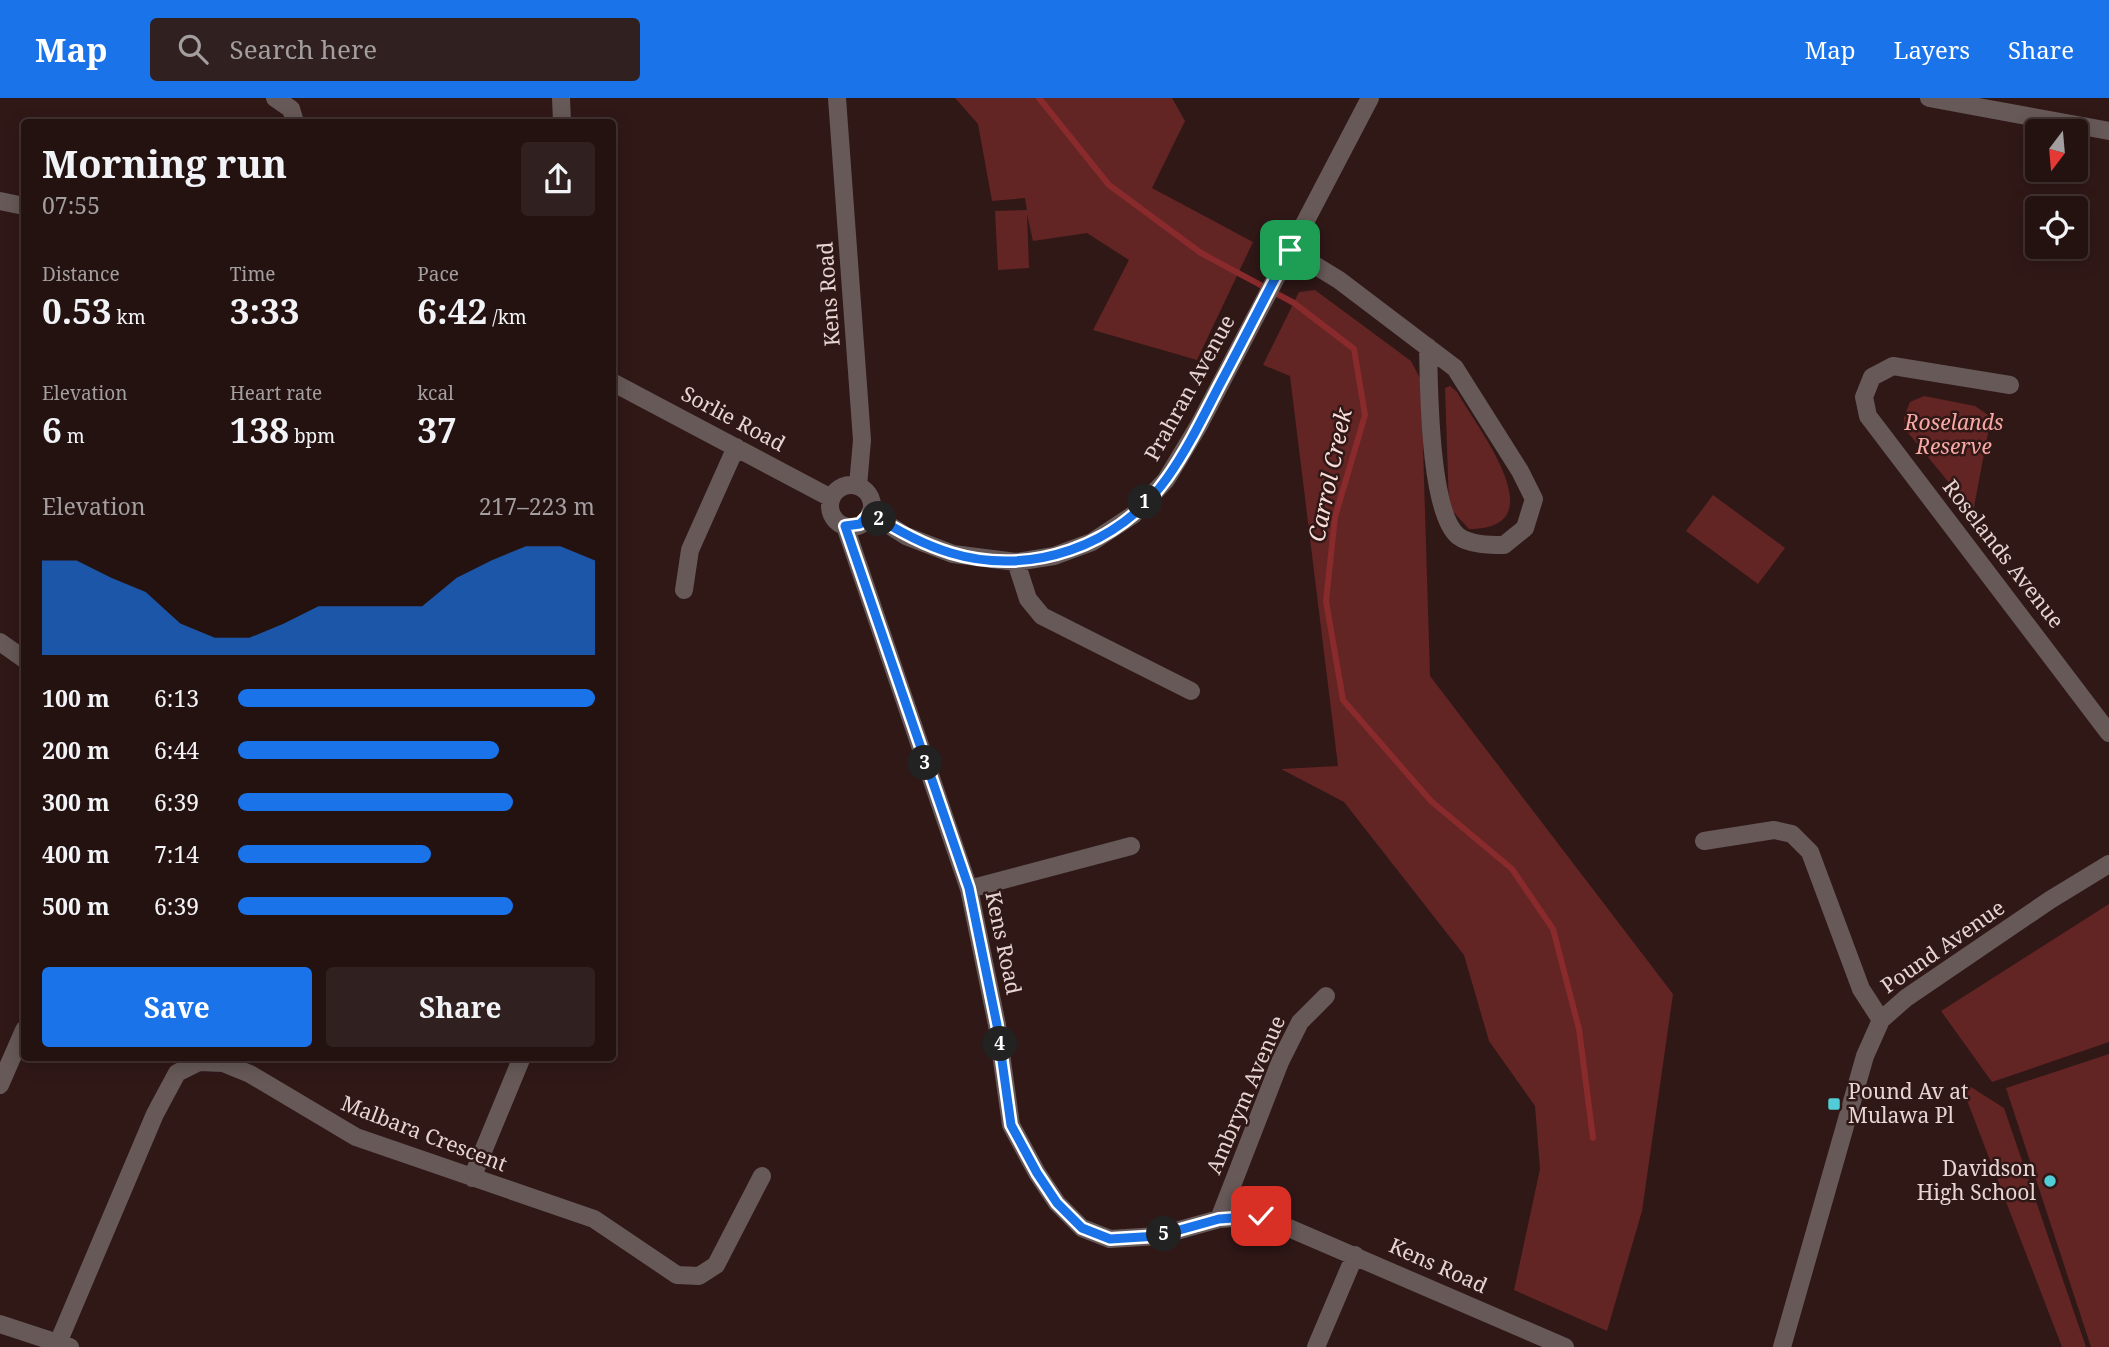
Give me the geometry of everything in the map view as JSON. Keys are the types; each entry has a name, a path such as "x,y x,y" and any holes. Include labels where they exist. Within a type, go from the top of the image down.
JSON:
{"street":[{"path":"275,98 291,109 294,119"},
{"path":"561,98 562,119"},
{"name":"Kens Road","path":"837,98 862,440 858,486"},
{"name":"Prahran Avenue","path":"870,513 906,536 953,554 1016,562 1054,556 1092,542 1133,515 1166,480 1199,425 1370,98"},
{"path":"1929,98 2109,131"},
{"path":"0,201 21,205"},
{"path":"1290,250 1339,280 1428,347 1455,368 1520,471 1534,499 1525,528 1504,545 1481,544 1457,536 1440,505 1428,347"},
{"name":"Roselands Avenue","path":"2010,385 1893,366 1872,377 1864,397 1868,416 2109,733"},
{"name":"Sorlie Road","path":"616,384 831,498"},
{"path":"684,590 690,550 736,447"},
{"path":"858,486 869,496 870,513 860,524 845,526 831,513 831,498 842,487 858,486"},
{"name":"Kens Road","path":"845,526 969,888 997,1025 1011,1125 1057,1203 1082,1228 1110,1239 1158,1236 1219,1219 1261,1216 1565,1347"},
{"path":"1016,562 1028,599 1042,616 1191,691"},
{"path":"0,642 21,657"},
{"path":"1704,841 1774,830 1792,834 1810,852 1861,989 1881,1020"},
{"path":"969,888 1131,846"},
{"name":"Pound Avenue","path":"1782,1347 1865,1056 1881,1020 1919,987 2109,864"},
{"name":"Ambrym Avenue","path":"1219,1219 1280,1062 1300,1022 1326,996"},
{"path":"0,1085 21,1037"},
{"path":"472,1178 520,1061"},
{"name":"Malbara Crescent","path":"64,1345 155,1114 177,1073 199,1062 232,1067 356,1137 594,1219 677,1275 699,1276 716,1265 762,1176"},
{"path":"1316,1347 1355,1255"},
{"path":"0,1324 64,1345"}],"green space":[{"path":"955,98 1172,98 1185,121 1152,188 1253,242 1197,360 1093,330 1129,260 1087,233 1033,241 1027,214 1029,268 998,270 995,211 1027,210 1025,198 992,201 978,124"},
{"path":"1315,290 1411,361 1421,380 1430,676 1673,994 1642,1211 1607,1331 1514,1290 1540,1169 1535,1106 1489,1041 1464,955 1344,802 1281,769 1338,766 1290,376 1263,365 1299,292"},
{"path":"1450,386 1457,392 1480,429 1504,474 1510,495 1508,513 1495,525 1469,529 1449,507 1445,388"},
{"name":"Roselands Reserve","path":"1924,396 1975,406 1991,417 1973,512 1905,429 1904,417 1910,402"},
{"path":"1713,495 1785,548 1758,584 1686,531"},
{"path":"2109,904 2109,1042 1992,1082 1941,1011"},
{"path":"2109,1054 2109,1347 2091,1347 2006,1088"},
{"path":"1971,1087 2004,1108 2086,1347 2062,1347 1963,1090"}],"waterway":[{"name":"Carrol Creek","path":"1039,98 1109,185 1201,253 1294,303 1354,349 1365,415 1335,517 1326,601 1343,700 1431,801 1512,869 1553,929 1579,1029 1593,1138"}],"place":[{"name":"Pound Av at Mulawa Pl","path":"1834,1104"},
{"name":"Davidson High School","path":"2050,1181"}],"route":[{"path":"1261,1216 1219,1219 1158,1236 1110,1239 1082,1228 1057,1203 1037,1173 1011,1125 997,1025 969,888 845,526 864,522 870,513 906,536 953,554 1016,562 1054,556 1092,542 1133,515 1166,480 1199,425 1290,250"}]}
